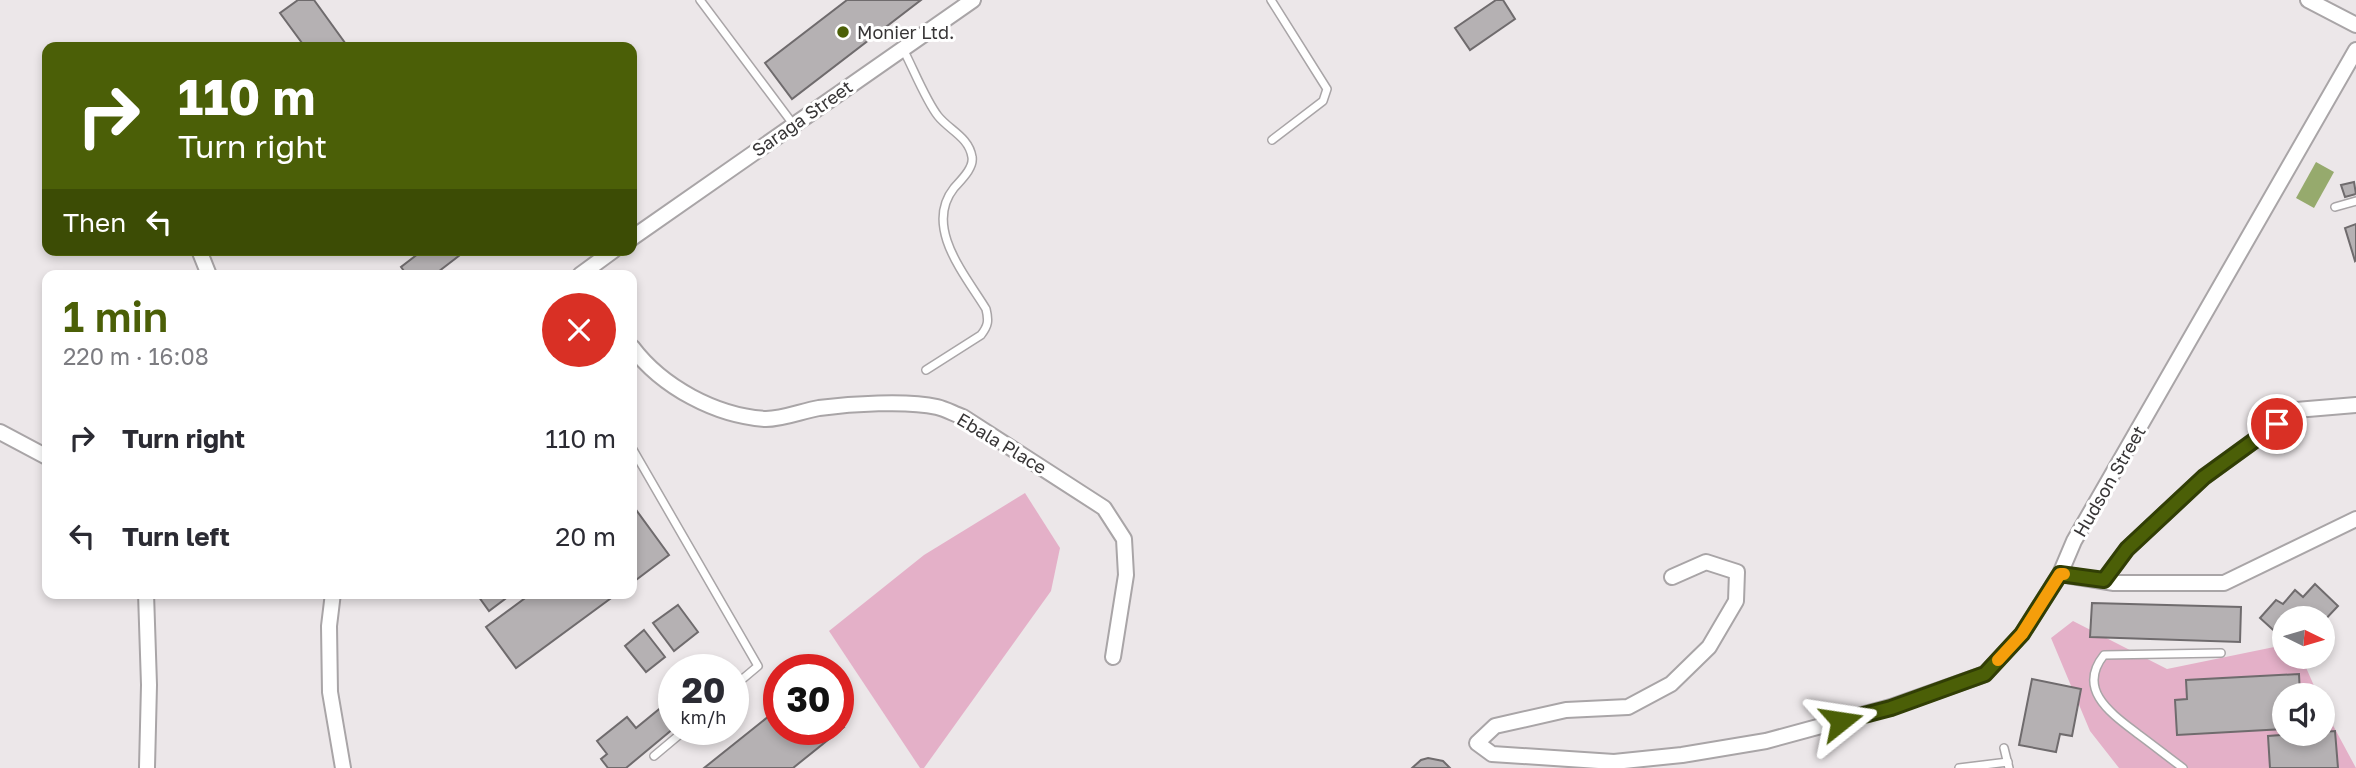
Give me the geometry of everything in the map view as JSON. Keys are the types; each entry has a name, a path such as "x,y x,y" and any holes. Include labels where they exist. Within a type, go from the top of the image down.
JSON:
{"street":[{"name":"Saraga Street","path":"637,234 973,0"},
{"path":"2308,0 2356,25"},
{"name":"Hudson Street","path":"1672,577 1706,562 1737,572 1736,601 1709,648 1671,684 1628,707 1566,710 1494,726 1477,743 1492,754 1614,762 1682,755 1766,741 1891,708 1985,674 2022,634 2060,574 2074,541 2356,50"},
{"path":"587,270 606,256"},
{"name":"Ebala Place","path":"637,354 642,361 686,394 728,412 768,419 819,408 881,403 937,407 963,417 1104,508 1124,540 1126,575 1113,657"},
{"path":"2104,580 2127,549 2204,477 2296,410 2356,405"},
{"path":"0,432 42,454"},
{"path":"2060,574 2114,583 2224,583 2356,519"},
{"path":"146,599 149,685 147,767"},
{"path":"332,599 330,692 343,768"}],"lane":[{"path":"700,0 793,124"},
{"path":"1271,0 1327,89 1323,101 1272,140"},
{"path":"903,48 938,116 961,137 971,152 972,165 946,201 943,224 957,262 988,316 987,327 981,335 926,370"},
{"path":"2335,207 2356,201"},
{"path":"637,458 758,666 749,674"},
{"path":"2183,768 2106,708 2092,677 2095,666 2104,655 2221,653"},
{"path":"654,756 667,745"},
{"path":"1959,768 2008,765 2004,748"}],"shaded area":[{"path":"2316,162 2334,172 2314,208 2296,198"},
{"path":"1025,493 1060,548 1051,591 924,768 920,768 854,669 854,654 844,654 829,631 924,555"},
{"path":"2073,621 2167,669 2272,647 2272,669 2307,669 2313,683 2272,683 2272,746 2335,746 2335,729 2356,768 2119,768 2090,731 2051,638"}],"building":[{"path":"298,0 314,0 344,42 301,42 280,13"},
{"name":"Monier Ltd.","path":"847,0 921,0 792,99 765,63"},
{"path":"1496,0 1503,0 1515,19 1470,50 1455,28"},
{"path":"2354,182 2356,194 2345,197 2341,185"},
{"path":"2356,224 2356,260 2355,261 2345,228"},
{"path":"415,256 459,256 440,270 403,270 401,267"},
{"path":"637,511 669,555 637,579"},
{"path":"2315,584 2338,606 2335,609 2335,606 2272,606 2272,629 2260,618 2276,600 2283,604 2295,590 2303,597"},
{"path":"480,599 505,599 489,611"},
{"path":"524,599 610,599 516,668 486,627"},
{"path":"2092,603 2241,607 2240,642 2090,637"},
{"path":"678,605 698,632 674,651 653,623"},
{"path":"644,630 663,654 658,654 658,663 646,672 625,646"},
{"path":"2299,674 2299,683 2272,683 2272,730 2177,735 2175,700 2187,699 2186,680"},
{"path":"2032,679 2081,689 2072,736 2060,734 2056,752 2019,745"},
{"path":"658,710 658,741 626,768 608,768 601,759 607,754 597,741 627,717 636,728"},
{"path":"763,721 763,745 822,745 793,768 704,768 733,745 749,745 749,732"},
{"path":"2335,731 2338,768 2270,768 2268,736 2272,736 2272,746 2335,746"},
{"path":"1428,758 1443,761 1450,768 1412,768"}],"slow traffic":[{"path":"1998,660 2022,634 2060,574 2064,574"}],"place":[{"name":"Monier Ltd.","path":"843,32"}],"route":[{"path":"1841,721 1891,708 1985,674 2022,634 2060,574 2104,580 2127,549 2204,477 2277,424"}]}
